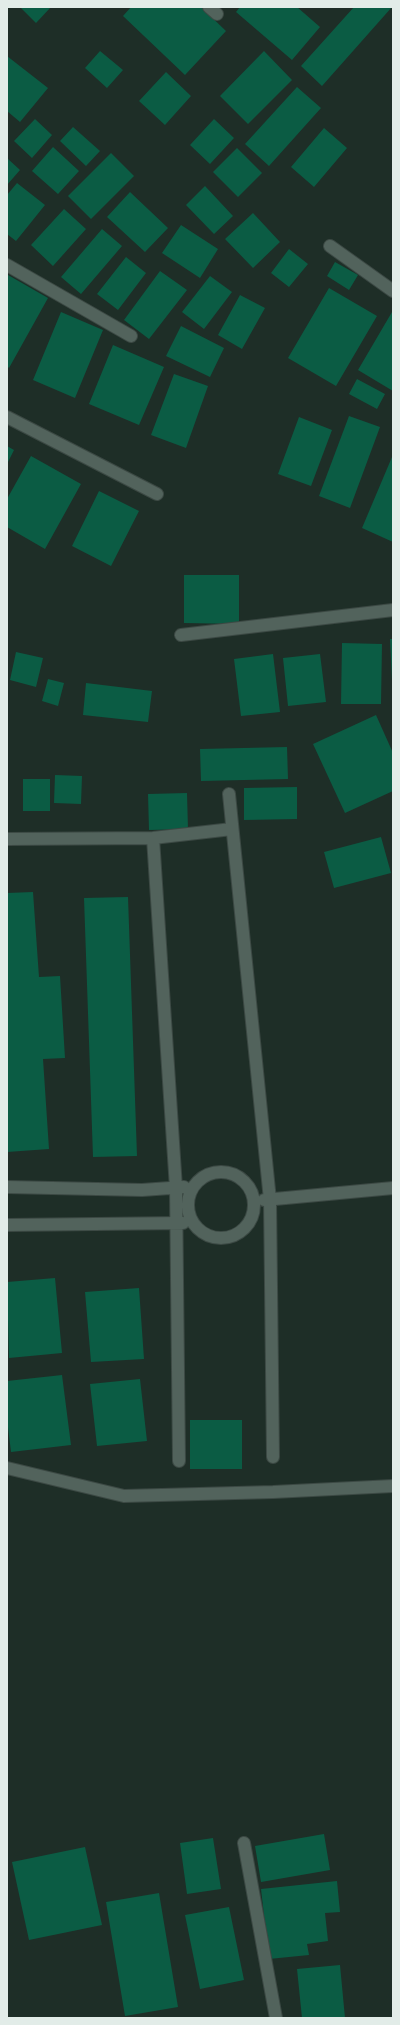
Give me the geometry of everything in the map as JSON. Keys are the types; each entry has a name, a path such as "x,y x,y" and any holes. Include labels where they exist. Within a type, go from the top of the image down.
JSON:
{"street":[{"path":"330,246 393,291"},
{"path":"7,265 131,336"},
{"path":"7,417 157,494"},
{"path":"180,635 393,610"},
{"path":"229,794 270,1200 273,1457"},
{"path":"7,840 153,838 232,829"},
{"path":"153,838 176,1188 179,1461"},
{"path":"214,1172 228,1172 240,1178 250,1188 254,1201 254,1214 248,1225 238,1234 226,1239 213,1238 201,1232 192,1223 188,1211 188,1198 192,1187 202,1177 214,1172"},
{"path":"7,1187 142,1190 192,1187"},
{"path":"254,1201 393,1188"},
{"path":"7,1225 192,1223"},
{"path":"7,1468 124,1496 273,1492 393,1486"},
{"path":"244,1843 276,2018"}],"building":[{"path":"20,7 51,7 36,23"},
{"path":"131,7 201,7 226,31 185,75 123,16"},
{"path":"240,7 297,7 320,27 292,60 236,12"},
{"path":"354,7 392,7 322,86 301,66"},
{"path":"100,51 123,70 107,88 85,68"},
{"path":"264,51 292,80 248,124 220,96"},
{"path":"7,56 48,88 20,122 7,111"},
{"path":"166,72 191,96 165,125 139,101"},
{"path":"297,87 321,108 269,166 245,144"},
{"path":"35,119 52,135 32,158 14,141"},
{"path":"214,119 234,138 210,164 190,145"},
{"path":"73,127 100,151 86,166 60,141"},
{"path":"324,128 347,148 314,187 291,167"},
{"path":"53,147 79,171 58,194 32,171"},
{"path":"237,148 262,173 238,197 213,172"},
{"path":"111,153 134,176 91,219 68,196"},
{"path":"7,158 20,170 7,185"},
{"path":"17,183 45,205 16,241 7,234 7,195"},
{"path":"205,186 233,216 214,234 186,205"},
{"path":"130,192 168,228 145,252 107,217"},
{"path":"64,209 86,229 53,266 31,245"},
{"path":"253,213 280,242 253,268 225,239"},
{"path":"181,225 218,249 200,278 162,253"},
{"path":"102,229 122,246 81,294 61,277"},
{"path":"289,249 308,264 289,287 271,273"},
{"path":"126,257 146,273 118,310 97,294"},
{"path":"335,262 358,275 349,290 327,276"},
{"path":"160,271 187,290 149,339 124,320"},
{"path":"8,275 48,298 9,368 7,366"},
{"path":"210,276 232,292 204,329 182,312"},
{"path":"329,288 377,316 336,386 288,358"},
{"path":"240,295 265,308 242,349 218,335"},
{"path":"61,312 103,330 75,398 33,380"},
{"path":"392,312 393,313 393,391 358,370"},
{"path":"181,326 224,348 210,377 166,356"},
{"path":"113,345 164,367 139,425 89,404"},
{"path":"174,374 208,386 186,448 151,435"},
{"path":"357,379 385,394 377,409 349,394"},
{"path":"349,416 380,427 350,508 319,496"},
{"path":"299,417 332,430 311,486 278,474"},
{"path":"7,446 14,450 7,464"},
{"path":"31,456 81,484 45,549 7,527 7,499"},
{"path":"393,457 393,542 362,528"},
{"path":"99,491 139,511 111,566 72,546"},
{"path":"184,575 239,575 239,624 184,623"},
{"path":"390,639 393,639 393,680 392,680"},
{"path":"342,643 382,644 381,704 341,704"},
{"path":"16,652 43,658 36,687 10,680"},
{"path":"273,654 280,712 241,716 234,659"},
{"path":"320,654 326,702 288,706 283,658"},
{"path":"48,679 64,683 58,706 42,701"},
{"path":"86,683 152,691 148,722 83,715"},
{"path":"376,715 393,753 393,791 345,813 313,744"},
{"path":"287,747 288,779 201,781 200,749"},
{"path":"55,775 82,776 81,804 54,803"},
{"path":"23,779 50,779 50,811 23,811"},
{"path":"297,787 297,819 244,820 244,788"},
{"path":"187,793 188,829 149,830 148,794"},
{"path":"381,837 391,873 334,888 324,852"},
{"path":"33,892 39,977 60,976 65,1058 43,1059 49,1149 7,1152 7,893"},
{"path":"128,897 137,1156 93,1157 84,898"},
{"path":"55,1278 62,1353 9,1358 7,1282"},
{"path":"139,1288 144,1359 91,1362 85,1292"},
{"path":"62,1375 71,1445 11,1452 7,1419 7,1381"},
{"path":"140,1379 147,1441 97,1446 90,1384"},
{"path":"190,1420 242,1420 242,1469 190,1469"},
{"path":"324,1834 330,1870 261,1882 255,1846"},
{"path":"213,1838 221,1889 187,1894 180,1843"},
{"path":"85,1847 102,1925 29,1940 12,1862"},
{"path":"337,1881 340,1912 325,1913 328,1941 307,1944 309,1955 269,1959 261,1889"},
{"path":"159,1893 178,2007 125,2016 106,1902"},
{"path":"229,1907 244,1980 200,1989 185,1915"},
{"path":"340,1965 345,2018 302,2018 297,1969"}]}
